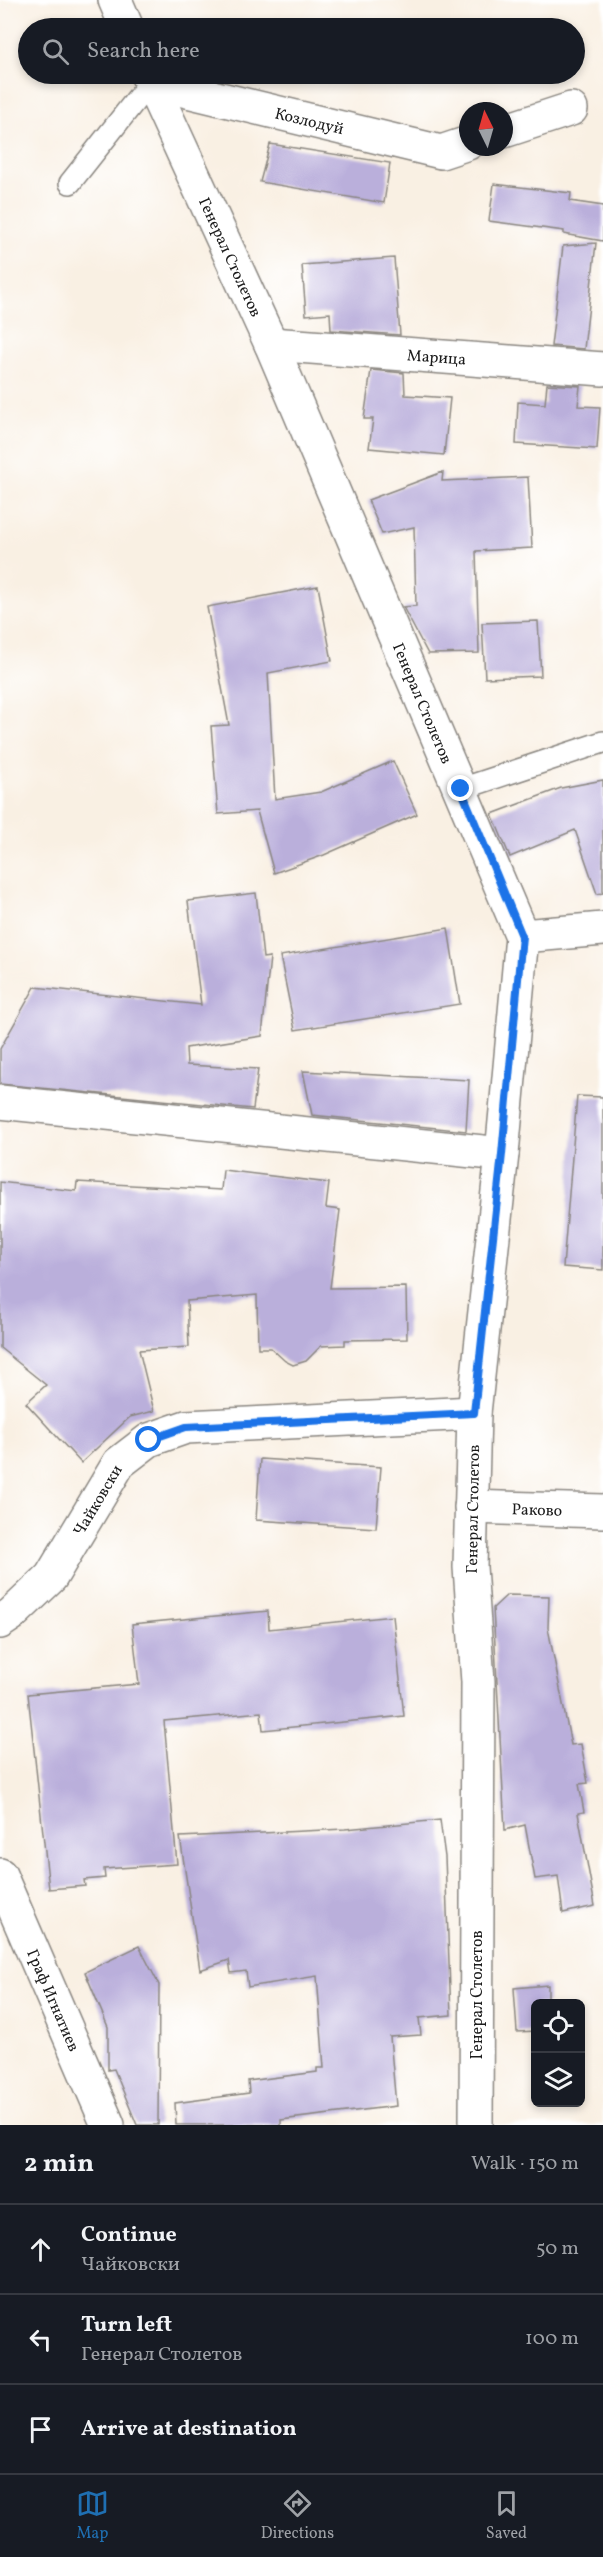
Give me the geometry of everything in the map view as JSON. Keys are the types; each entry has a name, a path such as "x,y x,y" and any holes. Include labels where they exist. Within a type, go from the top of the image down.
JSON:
{"street":[{"path":"115,0 123,18"},
{"name":"Генерал Столетов","path":"151,84 271,344 522,936 502,1154 474,1413 470,1566 478,1682 476,2125"},
{"name":"Козлодуй","path":"172,84 441,152 459,146"},
{"path":"513,128 571,109"},
{"name":"Марица","path":"271,344 603,369"},
{"path":"522,936 603,929"},
{"path":"0,1102 502,1154"},
{"name":"Чайковски","path":"0,1622 51,1577 119,1463 149,1440 186,1427 474,1413"},
{"name":"Раково","path":"471,1507 603,1511"},
{"name":"Граф Игнатиев","path":"0,1875 108,2125"}],"lane":[{"path":"70,183 144,84"},
{"path":"461,789 603,742"}],"building":[{"path":"270,144 390,163 384,203 260,182"},
{"path":"494,184 571,193 570,201 603,206 603,241 564,234 564,231 489,221"},
{"path":"596,243 584,349 551,346 563,246"},
{"path":"394,258 400,335 331,330 330,313 306,315 302,265"},
{"path":"371,370 404,373 405,395 450,398 444,455 369,448 373,419 364,419"},
{"path":"547,384 580,386 578,406 600,407 597,449 516,444 518,402 545,404"},
{"path":"443,472 442,481 528,477 532,548 476,551 479,653 428,654 403,607 416,606 414,527 382,534 368,500"},
{"path":"318,586 332,661 268,673 275,799 321,792 393,761 417,814 324,855 274,873 257,811 218,814 211,726 229,725 207,607"},
{"path":"538,621 541,676 485,678 482,623"},
{"path":"603,780 603,893 597,894 575,830 510,857 492,814 561,788"},
{"path":"256,893 263,958 270,957 262,1036 186,1048 187,1065 258,1069 253,1109 0,1084 0,1049 35,987 201,1005 188,901"},
{"path":"448,928 460,1004 295,1030 280,956"},
{"path":"303,1071 469,1080 466,1131 312,1115"},
{"path":"577,1096 603,1097 603,1270 563,1267"},
{"path":"223,1170 329,1183 326,1208 340,1210 330,1288 406,1287 407,1339 345,1340 345,1345 321,1346 306,1361 293,1365 271,1348 258,1348 257,1295 187,1301 189,1347 139,1350 154,1411 130,1417 81,1463 26,1403 46,1385 0,1348 0,1182 76,1191 77,1182 221,1190"},
{"path":"260,1459 381,1467 376,1528 256,1520"},
{"path":"507,1595 549,1596 548,1628 571,1745 581,1744 588,1783 579,1784 584,1812 578,1813 595,1906 563,1913 558,1876 535,1879 525,1825 505,1830 493,1608"},
{"path":"268,1611 269,1629 393,1616 404,1716 263,1730 261,1712 164,1721 177,1864 104,1869 105,1878 84,1880 85,1886 49,1889 28,1694 139,1684 132,1624"},
{"path":"440,1820 445,1857 451,2015 419,2018 421,2035 390,2037 396,2106 281,2120 281,2125 176,2125 175,2103 249,2093 248,2081 317,2072 317,2068 324,2068 317,1976 248,1987 246,1971 231,1973 229,1960 200,1970 180,1837 345,1829"},
{"path":"139,1946 159,1985 158,2125 137,2125 114,2069 108,2070 108,2027 85,1972"},
{"path":"548,1985 548,1999 531,1999 531,2031 517,2032 514,1988"}],"route":[{"path":"149,1440 186,1427 474,1413 502,1154 522,936 461,789"}]}
